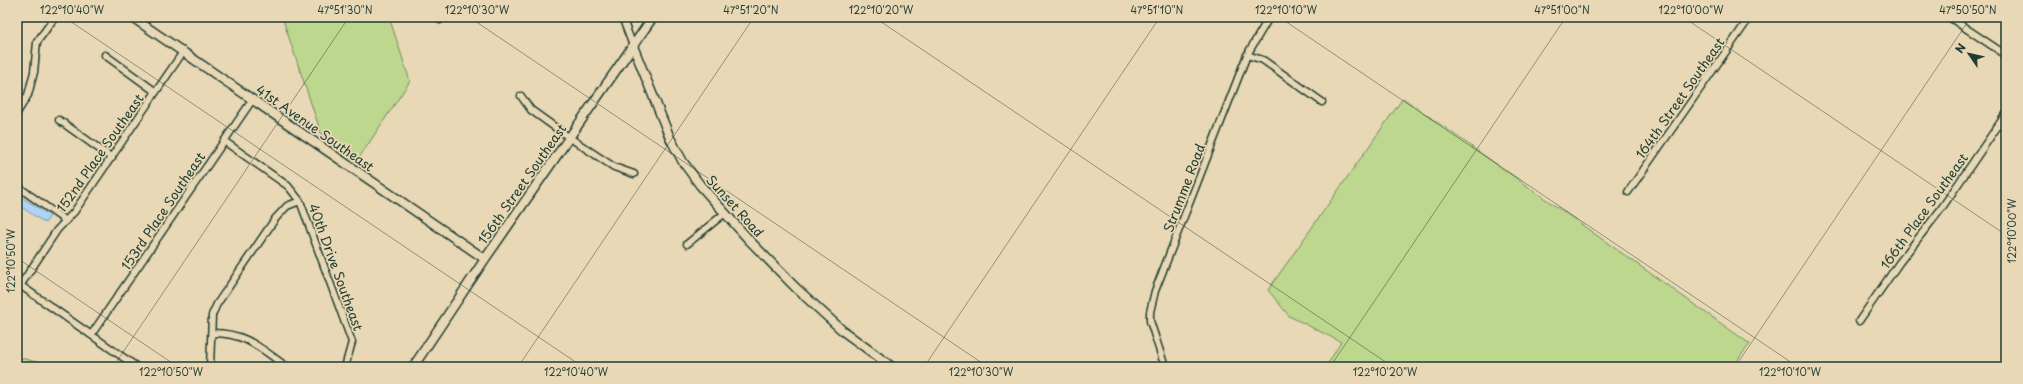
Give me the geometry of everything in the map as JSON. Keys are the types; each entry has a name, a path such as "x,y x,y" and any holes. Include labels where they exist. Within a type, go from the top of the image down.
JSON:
{"street":[{"path":"17,113 28,95 34,72 37,42 55,17"},
{"name":"41st Avenue Southeast","path":"132,17 485,259"},
{"name":"Sunset Road","path":"622,17 632,46 670,138 683,162 700,185 799,291 843,331 892,367"},
{"name":"156th Street Southeast","path":"413,367 485,259 653,17"},
{"name":"164th Street Southeast","path":"1628,192 1750,17"},
{"path":"1949,17 2006,55"},
{"name":"Strumme Road","path":"1165,367 1154,336 1150,312 1158,284 1247,55 1266,21"},
{"name":"152nd Place Southeast","path":"19,284 57,230 66,221 112,158 183,52"},
{"path":"105,55 156,92"},
{"path":"1247,55 1263,60 1322,102"},
{"path":"521,96 531,110 570,138 614,167 634,174"},
{"name":"153rd Place Southeast","path":"91,335 253,99"},
{"name":"166th Place Southeast","path":"1859,321 1899,263 1941,209 2006,114"},
{"path":"59,120 112,158"},
{"name":"40th Drive Southeast","path":"224,141 288,186 300,202 352,342 345,367"},
{"path":"17,186 66,221"},
{"path":"210,367 213,333 212,315 217,304 275,219 287,206 300,202"},
{"path":"687,244 725,213"},
{"path":"19,284 137,367"},
{"path":"213,333 229,333 243,337 287,367"}],"green space":[{"path":"282,17 389,17 410,81 355,164 333,149 323,139"},
{"path":"1403,98 1750,344 1732,367 1326,367 1341,342 1289,316 1268,290"},
{"path":"17,357 49,365 53,367 17,367"}],"water":[{"path":"17,194 50,216 45,223 17,204"}]}
